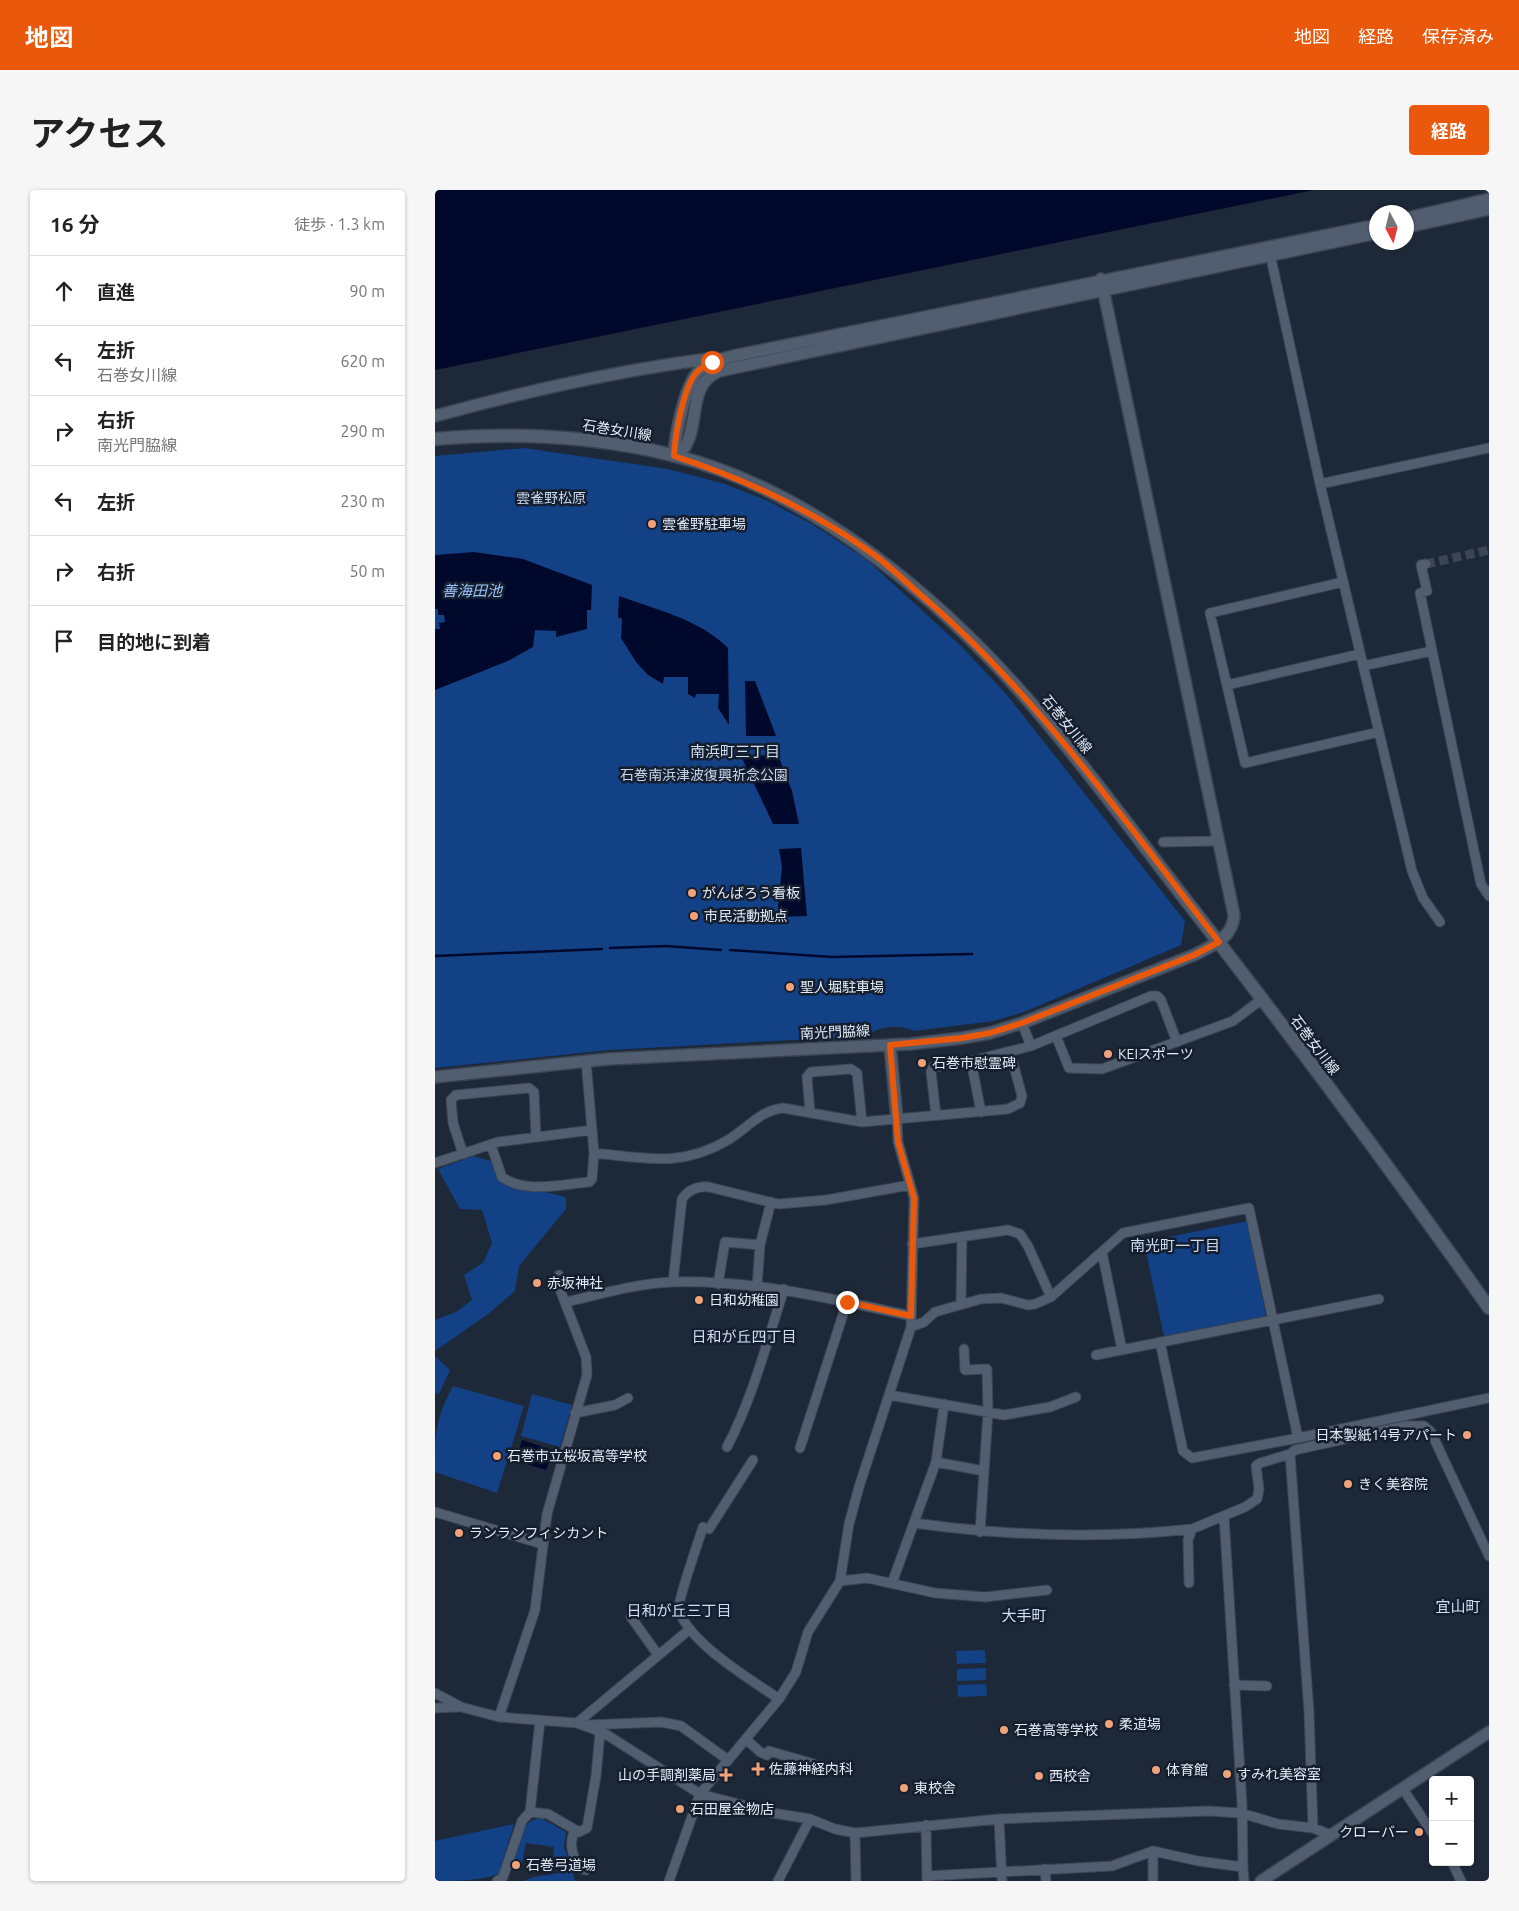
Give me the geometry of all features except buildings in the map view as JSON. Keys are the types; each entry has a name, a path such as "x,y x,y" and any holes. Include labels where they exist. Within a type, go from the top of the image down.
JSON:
{"main road":[{"name":"石巻女川線","path":"435,439 529,434 599,440 674,456 732,476 786,500 874,554 947,616 1009,678 1045,719 1219,942 1406,1190 1489,1308"}],"street":[{"path":"1414,216 1489,199"},
{"path":"1414,225 1489,209"},
{"path":"1270,251 1369,226"},
{"path":"435,416 511,397 681,362 733,356 1270,251 1369,234"},
{"path":"1270,251 1320,484 1412,871 1423,898 1440,922"},
{"path":"674,456 686,445 703,383 719,371 1102,285"},
{"path":"1102,285 1234,916 1232,930 1219,942"},
{"path":"674,456 675,438 695,375 712,362 733,356"},
{"path":"1320,484 1489,448"},
{"path":"1426,564 1421,565 1427,591 1420,592 1481,884 1489,896"},
{"path":"1343,582 1210,613 1245,763 1379,732"},
{"path":"1363,666 1432,651"},
{"path":"1227,685 1360,654"},
{"path":"1163,842 1219,841"},
{"name":"南光門脇線","path":"435,1077 586,1061 890,1045 962,1038 990,1033 1022,1023 1194,955 1219,942"},
{"path":"936,1115 931,1072 933,1067 971,1061 1031,1046 1151,996 1157,996 1161,1000 1177,1042"},
{"path":"1056,1036 1069,1068 1102,1069 1233,1021 1262,1000"},
{"path":"1022,1023 1031,1046"},
{"path":"669,1881 699,1794 779,1699 796,1672 809,1632 840,1580 849,1524 911,1327 914,1207 898,1142 890,1045"},
{"path":"594,1153 667,1160 681,1159 726,1141 759,1115 771,1109 783,1108 862,1122 1008,1109 1020,1103 1023,1096 1010,1052"},
{"path":"491,1145 502,1177 506,1180 535,1187 589,1182 592,1179 594,1153 586,1061"},
{"path":"971,1061 981,1112"},
{"path":"810,1112 807,1077 811,1072 851,1069 857,1073 862,1122"},
{"path":"463,1154 452,1115 451,1100 456,1095 529,1088 534,1092 536,1136"},
{"path":"435,1163 497,1142 592,1130"},
{"path":"673,1282 682,1199 685,1194 701,1186 778,1204 812,1202 910,1185"},
{"path":"757,1287 760,1245 771,1202"},
{"path":"911,1327 924,1322 935,1312 981,1299 1001,1298 1028,1305 1051,1297 1123,1233 1249,1208 1298,1438"},
{"path":"912,1244 1008,1230 1016,1232 1028,1246 1051,1297"},
{"path":"961,1304 962,1237"},
{"path":"718,1284 725,1242 760,1245"},
{"path":"1102,1252 1122,1350"},
{"path":"499,1717 535,1610 547,1514 587,1375 586,1357 559,1287 559,1275"},
{"path":"566,1302 618,1290 673,1282 784,1289 911,1316"},
{"path":"727,1447 740,1422 752,1389 784,1289"},
{"path":"1095,1355 1379,1299"},
{"path":"801,1448 847,1302"},
{"path":"1160,1342 1183,1451 1192,1458 1403,1417 1489,1398"},
{"path":"964,1349 965,1370 987,1370 988,1412 980,1532"},
{"path":"889,1395 1004,1415 1050,1408 1075,1398"},
{"path":"575,1413 615,1405 627,1398"},
{"path":"892,1583 936,1462 944,1404"},
{"path":"1403,1417 1405,1426"},
{"path":"914,1523 980,1532 1039,1536 1133,1535 1192,1529 1245,1507 1257,1499 1259,1489 1256,1466 1260,1463 1290,1454 1295,1450 1405,1426 1424,1426 1431,1432 1489,1556"},
{"path":"1290,1454 1309,1712 1313,1828"},
{"path":"753,1460 706,1528 679,1607 690,1629 712,1650 779,1699"},
{"path":"936,1462 984,1471"},
{"path":"435,1512 542,1544"},
{"path":"1224,1516 1244,1881"},
{"path":"1189,1583 1187,1540 1192,1529"},
{"path":"840,1580 867,1578 935,1593 985,1597 1047,1590"},
{"path":"631,1617 658,1655"},
{"path":"581,1724 690,1629"},
{"path":"1234,1684 1267,1686"},
{"path":"435,1693 461,1707 499,1717 581,1724 661,1722 681,1726 728,1760"},
{"path":"435,1708 461,1707"},
{"path":"497,1881 503,1877 522,1821 531,1812 540,1721"},
{"path":"581,1724 600,1732 699,1794 773,1813 810,1819 835,1829 855,1833 999,1819 1208,1811 1241,1813 1278,1824 1313,1828 1331,1835"},
{"path":"531,1812 547,1814 579,1832 587,1828 596,1776 600,1732"},
{"path":"1261,1881 1489,1732"},
{"path":"746,1739 760,1752 767,1755 769,1752 814,1764"},
{"path":"1403,1789 1429,1828"},
{"path":"778,1881 810,1819"},
{"path":"999,1819 1002,1881"},
{"path":"926,1825 927,1878 1001,1870 1112,1866 1153,1851 1198,1861 1243,1867"},
{"path":"575,1830 570,1840 571,1851 578,1868 586,1870"},
{"path":"855,1833 856,1881"},
{"path":"1153,1851 1153,1881"},
{"path":"1454,1866 1461,1881"},
{"path":"1045,1869 1046,1881"}],"green space":[{"name":"石巻南浜津波復興祈念公園","path":"524,448 668,469 725,484 766,500 810,523 866,559 962,647 1007,695 1185,921 1181,945 1024,1012 993,1021 914,1031 902,1027 889,1027 877,1030 866,1036 610,1050 435,1068 435,456"},
{"path":"473,1156 491,1161 500,1181 566,1197 566,1209 519,1266 515,1291 488,1314 435,1351 435,1320 456,1312 472,1300 464,1275 483,1263 492,1243 482,1210 460,1209 438,1169"},
{"path":"1247,1221 1266,1316 1164,1337 1144,1242"},
{"path":"435,1356 450,1370 439,1394 435,1393"},
{"path":"453,1386 524,1406 497,1493 435,1472 435,1448 439,1418"},
{"path":"532,1394 572,1405 560,1447 521,1436"},
{"path":"985,1650 986,1663 957,1664 956,1651"},
{"path":"986,1668 986,1680 957,1681 957,1669"},
{"path":"986,1684 987,1696 958,1697 957,1685"},
{"path":"541,1818 566,1832 564,1848 572,1866 552,1869 554,1847 526,1843 522,1863 513,1860 524,1828 528,1823"},
{"path":"514,1824 499,1873 477,1879 435,1881 435,1841"},
{"path":"572,1871 575,1881 523,1881 534,1877"}],"water":[{"path":"435,190 1314,190 435,370"},
{"name":"善海田池","path":"474,552 523,559 592,585 591,610 587,610 587,629 556,637 556,631 535,630 533,647 508,661 435,690 435,629 440,629 439,623 445,622 444,615 438,615 438,609 435,609 435,555"},
{"path":"619,596 691,622 717,638 728,648 729,725 718,708 719,694 696,694 695,698 688,694 688,677 664,677 663,684 648,675 636,662 621,638 622,619 618,617"},
{"path":"745,681 755,681 776,736 746,736"},
{"path":"778,755 792,791 799,824 773,824 741,756"},
{"path":"801,848 807,916 777,917 782,867 779,849"},
{"path":"522,1440 553,1450 546,1470 516,1461"}],"waterway":[{"path":"610,948 666,946 721,950"},
{"path":"435,956 602,949"},
{"path":"730,950 832,957 972,954"}],"tunnel":[{"path":"1426,564 1489,550"}],"place":[{"name":"雲雀野駐車場","path":"652,524"},
{"name":"がんばろう看板","path":"692,893"},
{"name":"市民活動拠点","path":"694,916"},
{"name":"聖人堀駐車場","path":"790,987"},
{"name":"KEIスポーツ","path":"1108,1054"},
{"name":"石巻市慰霊碑","path":"922,1063"},
{"name":"赤坂神社","path":"537,1283"},
{"name":"日和幼稚園","path":"699,1300"},
{"name":"日本製紙14号アパート","path":"1467,1435"},
{"name":"石巻市立桜坂高等学校","path":"497,1456"},
{"name":"きく美容院","path":"1348,1484"},
{"name":"ランランフィシカント","path":"459,1533"},
{"name":"柔道場","path":"1109,1724"},
{"name":"石巻高等学校","path":"1004,1730"},
{"name":"佐藤神経内科","path":"758,1769"},
{"name":"体育館","path":"1156,1770"},
{"name":"すみれ美容室","path":"1227,1774"},
{"name":"山の手調剤薬局","path":"726,1775"},
{"name":"西校舎","path":"1039,1776"},
{"name":"東校舎","path":"904,1788"},
{"name":"石田屋金物店","path":"680,1809"},
{"name":"クローバー","path":"1419,1832"},
{"name":"石巻弓道場","path":"516,1865"}],"district":[{"name":"南浜町三丁目","path":"735,751"},
{"name":"南光町一丁目","path":"1175,1245"},
{"name":"日和が丘四丁目","path":"744,1336"},
{"name":"宜山町","path":"1458,1606"},
{"name":"日和が丘三丁目","path":"679,1610"},
{"name":"大手町","path":"1024,1615"}],"route":[{"path":"712,362 695,375 689,389 675,438 674,456 724,472 786,500 818,518 874,554 947,616 1009,678 1045,719 1219,942 1194,955 1022,1023 990,1033 962,1038 890,1045 898,1142 914,1198 911,1316 847,1302"}],"park label":[{"name":"雲雀野松原","path":"551,498"}]}
